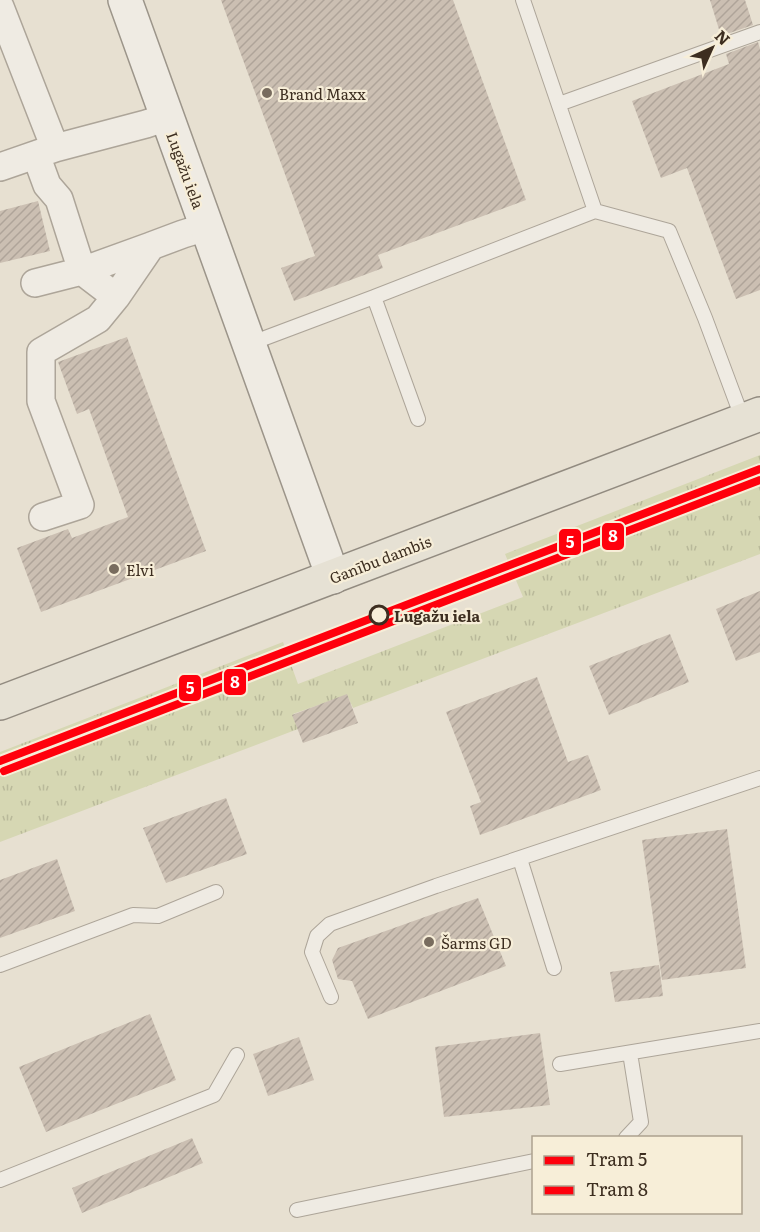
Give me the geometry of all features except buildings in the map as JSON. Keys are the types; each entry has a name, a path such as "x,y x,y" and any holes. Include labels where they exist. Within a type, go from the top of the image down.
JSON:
{"main road":[{"name":"Ganību dambis","path":"0,703 751,417"}],"street":[{"name":"Lugažu iela","path":"125,0 333,577"},
{"path":"0,7 46,151 47,185 59,199 82,271 116,297"},
{"path":"0,167 46,151 167,117"},
{"path":"35,284 82,271 206,227"},
{"path":"43,518 80,506 41,401 41,352 98,319 151,246"}],"lane":[{"path":"524,0 595,211"},
{"path":"559,104 760,32"},
{"path":"249,344 595,211 669,231 705,318 751,417"},
{"path":"374,297 418,420"},
{"path":"331,997 312,952 317,936 330,924 436,886 760,778"},
{"path":"520,859 554,968"},
{"path":"0,965 133,915 158,916 216,892"},
{"path":"561,1064 760,1031"},
{"path":"627,1136 641,1122 630,1053"},
{"path":"0,1180 214,1095 237,1055"},
{"path":"297,1210 532,1161"}],"green space":[{"path":"760,455 760,554 353,708 347,695 293,714 298,729 0,842 0,752 283,642 298,684 523,597 505,554"}],"tram line":[{"name":"5","path":"0,761 760,469"},
{"name":"8","path":"4,771 760,480"}],"place":[{"name":"Brand Maxx","path":"267,93"},
{"name":"Elvi","path":"114,569"},
{"name":"Lugažu iela","path":"379,615"},
{"name":"Šarms GD","path":"429,942"}]}
